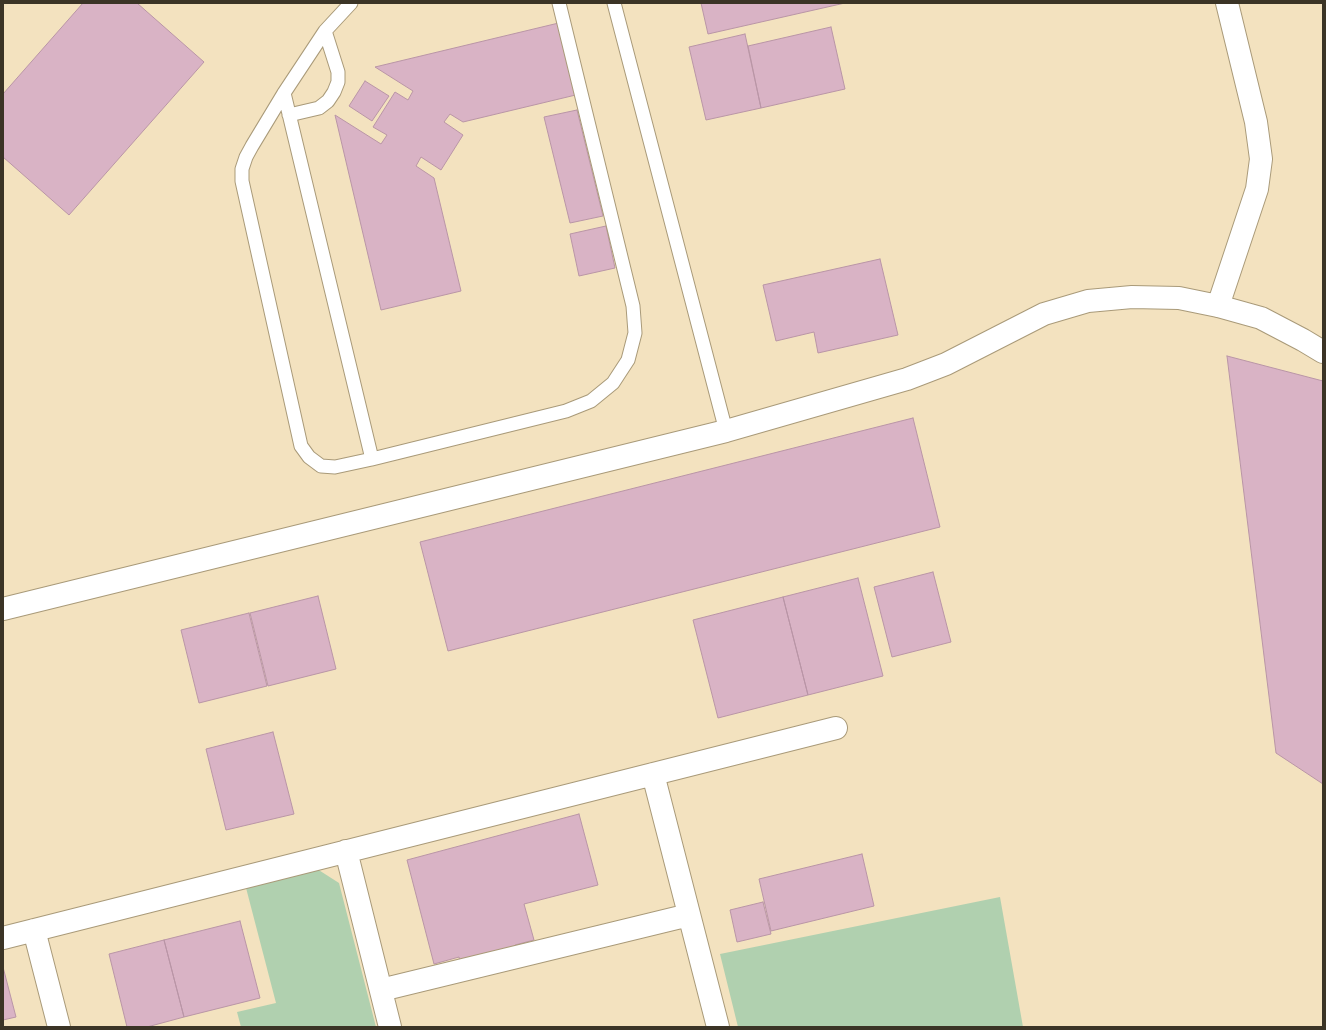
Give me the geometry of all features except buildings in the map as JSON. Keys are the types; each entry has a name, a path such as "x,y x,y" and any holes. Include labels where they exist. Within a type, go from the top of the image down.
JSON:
{"street":[{"path":"1218,306 1257,189 1261,159 1256,122 1227,3"},
{"path":"3,609 726,431 907,379 946,364 1044,314 1088,301 1132,297 1179,298 1218,306 1261,318 1323,352"},
{"path":"3,938 836,728"},
{"path":"653,774 718,1027"},
{"path":"346,851 390,1027"},
{"path":"381,990 689,915"},
{"path":"34,930 59,1027"}],"lane":[{"path":"351,3 325,31 284,93 246,157 242,169 242,181 301,446 309,457 321,466 335,467 566,411 592,401 613,383 628,360 635,333 633,306 559,3"},
{"path":"614,3 726,431"},
{"path":"290,115 319,108 328,101 334,92 338,82 338,72 325,31"},
{"path":"284,93 372,459"}],"green space":[{"path":"314,867 339,883 376,1027 241,1027 237,1012 276,1003 245,884"},
{"path":"1000,897 1023,1027 738,1027 720,954"}]}
